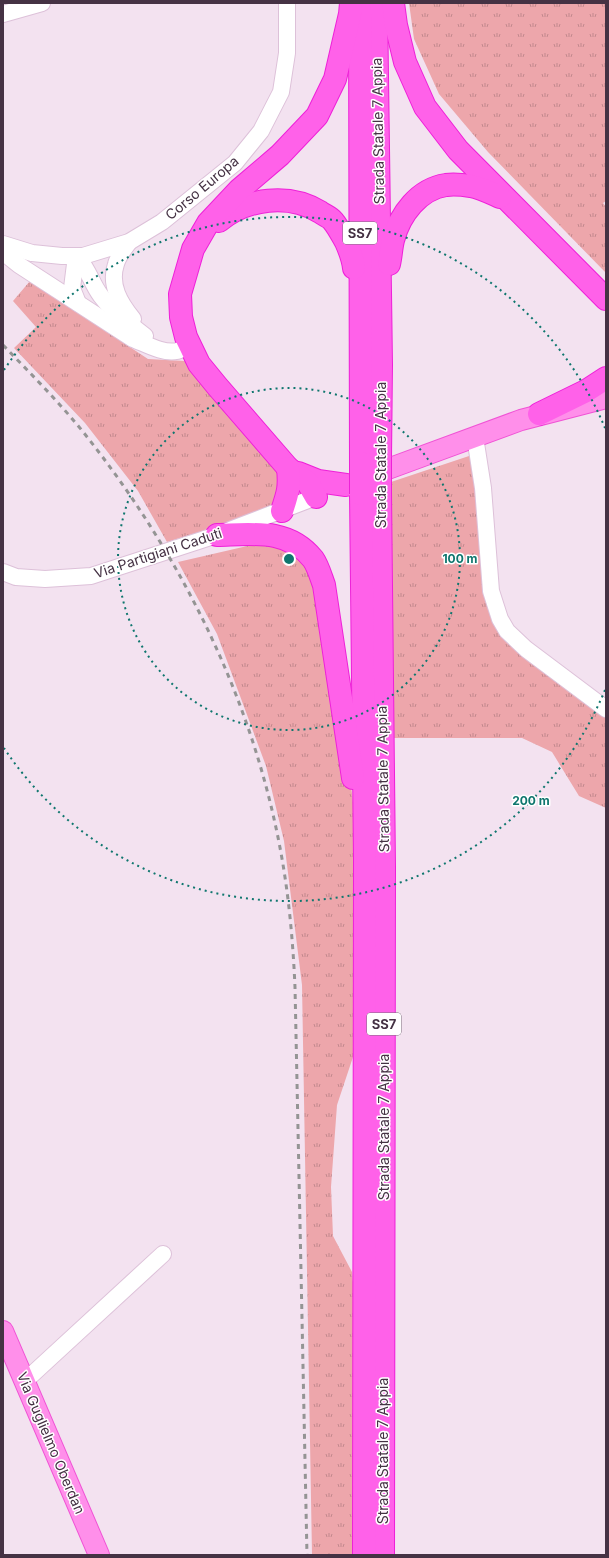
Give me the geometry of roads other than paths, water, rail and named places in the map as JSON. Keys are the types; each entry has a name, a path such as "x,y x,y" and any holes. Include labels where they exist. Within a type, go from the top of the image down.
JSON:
{"highway":[{"path":"312,499 308,483 288,468 199,364 190,346 181,318 180,294 187,266 198,240 208,223 239,190 280,155 316,116 335,78 350,14 351,3"},
{"name":"Strada Statale 7 Appia","path":"360,3 360,380 370,460"},
{"name":"Strada Statale 7 Appia","path":"364,1555 365,859 362,490 370,460 381,365 376,3"},
{"path":"393,3 396,25 405,62 425,106 458,150 606,299"},
{"path":"381,365 388,343 389,266 393,240 398,226 411,205 420,196 431,189 447,185 472,186 505,198"},
{"path":"198,240 222,219 244,206 272,199 307,206 332,220 343,237 353,258 356,285 357,339 360,380"},
{"path":"539,414 586,391 606,378"},
{"path":"288,468 318,481 362,490"},
{"path":"282,511 289,492 290,482 288,468"},
{"name":"Strada Statale 7 Appia","path":"362,490 384,867 383,1555"},
{"path":"217,535 261,534 281,537 300,546 313,560 324,585 365,859"}],"main road":[{"path":"312,499 362,490 475,437 539,414 606,398"},
{"name":"Via Guglielmo Oberdan","path":"3,1331 99,1555"}],"street":[{"path":"3,14 42,3"},
{"name":"Corso Europa","path":"3,244 32,253 83,256 129,242 162,222 235,163 262,131 281,92 287,53 287,3"},
{"path":"129,242 116,264 114,279 116,292 124,308 158,346"},
{"path":"3,249 9,257 19,265 133,339 150,346 158,346"},
{"path":"76,256 86,268 100,295 114,311 158,346 167,351 177,351 190,346"},
{"path":"76,256 72,288 78,303"},
{"path":"475,437 483,488 491,592 500,619 507,631 526,649 606,709"},
{"name":"Via Partigiani Caduti","path":"3,572 16,577 46,579 91,576 217,535 312,499"},
{"path":"24,1381 163,1254"}],"railway":[{"path":"3,345 55,399 84,433 152,528 182,579 208,631 232,685 252,740 268,796 281,853 286,886 295,987 307,1555"}]}
